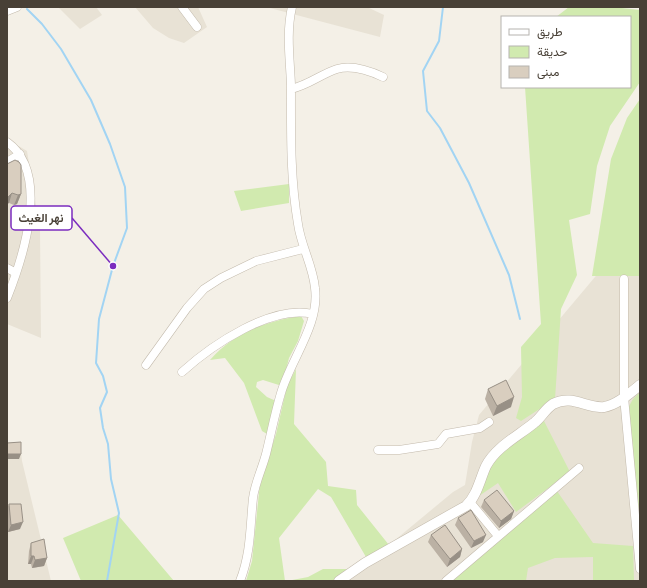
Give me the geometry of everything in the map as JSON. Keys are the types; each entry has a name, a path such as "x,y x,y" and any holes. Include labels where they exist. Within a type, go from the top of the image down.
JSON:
{"street":[{"path":"7,12 18,7"},
{"path":"182,7 197,27"},
{"path":"240,581 249,555 253,497 281,393 313,314 315,287 303,249 293,189 291,89 288,36 292,7"},
{"path":"291,89 311,82 341,68 365,71 383,77"},
{"path":"7,142 20,154 25,164 28,176 31,206 25,247 7,298"},
{"path":"7,162 20,154"},
{"path":"146,365 187,308 204,289 221,278 256,261 303,249"},
{"path":"7,268 16,273"},
{"path":"624,279 624,397 640,569"},
{"path":"182,372 204,353 258,321 292,312 303,311 313,314"},
{"path":"339,581 378,556 457,512 470,502 491,458 513,438 535,422 555,403 571,400 603,407 624,397 640,385"},
{"path":"378,450 399,450 438,444 446,434 480,428 489,422"},
{"path":"446,581 579,468"},
{"path":"470,502 498,536"}],"shaded area":[{"path":"58,7 96,7 102,15 80,29"},
{"path":"135,7 198,7 207,27 184,43 169,38 153,28"},
{"path":"266,7 367,7 384,15 380,37"},
{"path":"7,139 27,151 40,230 41,338 7,324"},
{"path":"640,221 640,581 333,581 347,569 389,545 453,492 465,485 472,442 479,415 637,227"},
{"path":"20,442 22,461 51,581 7,581 7,443"}],"green space":[{"path":"569,7 613,7 640,10 640,82 610,126 597,166 590,214 569,220 577,275 561,309 555,399 521,421 516,418 522,397 521,347 541,324 525,88 631,88 631,16 557,16"},
{"path":"640,99 640,276 592,276 611,159 627,118"},
{"path":"289,184 289,203 241,211 234,191"},
{"path":"301,316 304,321 298,341 289,358 282,386 263,380 257,382 256,387 267,397 276,401 267,434 262,431 244,383 225,358 210,360 229,342 251,330 276,321"},
{"path":"296,369 294,424 326,462 328,486 356,490 357,505 389,545 366,557 331,497 318,489 279,538 285,581 246,581 252,561 260,483 276,434 287,386"},
{"path":"640,392 640,533 628,408 633,399"},
{"path":"544,421 570,472 516,512 498,483 479,496 486,474 496,457"},
{"path":"557,491 593,543 633,546 634,581 593,581 593,557 555,558 528,568 526,581 450,581"},
{"path":"118,515 174,581 81,581 63,538"},
{"path":"323,569 347,569 333,581 287,581 308,577"}],"building":[{"path":"15,160 21,165 21,194 18,195 12,193 8,197 7,164"},
{"path":"506,380 514,397 497,406 488,389"},
{"path":"21,442 21,454 7,454 7,443"},
{"path":"497,490 514,511 501,521 484,500"},
{"path":"9,504 21,504 23,522 11,525"},
{"path":"471,510 486,535 474,541 458,518"},
{"path":"445,525 462,549 450,559 431,535"},
{"path":"44,539 47,558 35,560 34,556 31,556 31,543"}],"waterway":[{"path":"443,7 439,41 423,71 427,111 440,128 469,183 509,275 520,319"},
{"path":"27,9 42,24 61,49 91,100 110,144 125,187 127,228 113,266 99,319 96,363 103,376 107,392 100,408 103,428 108,444 111,479 119,513 107,581"}],"place":[{"name":"نهر الغيث","path":"113,266"}]}
